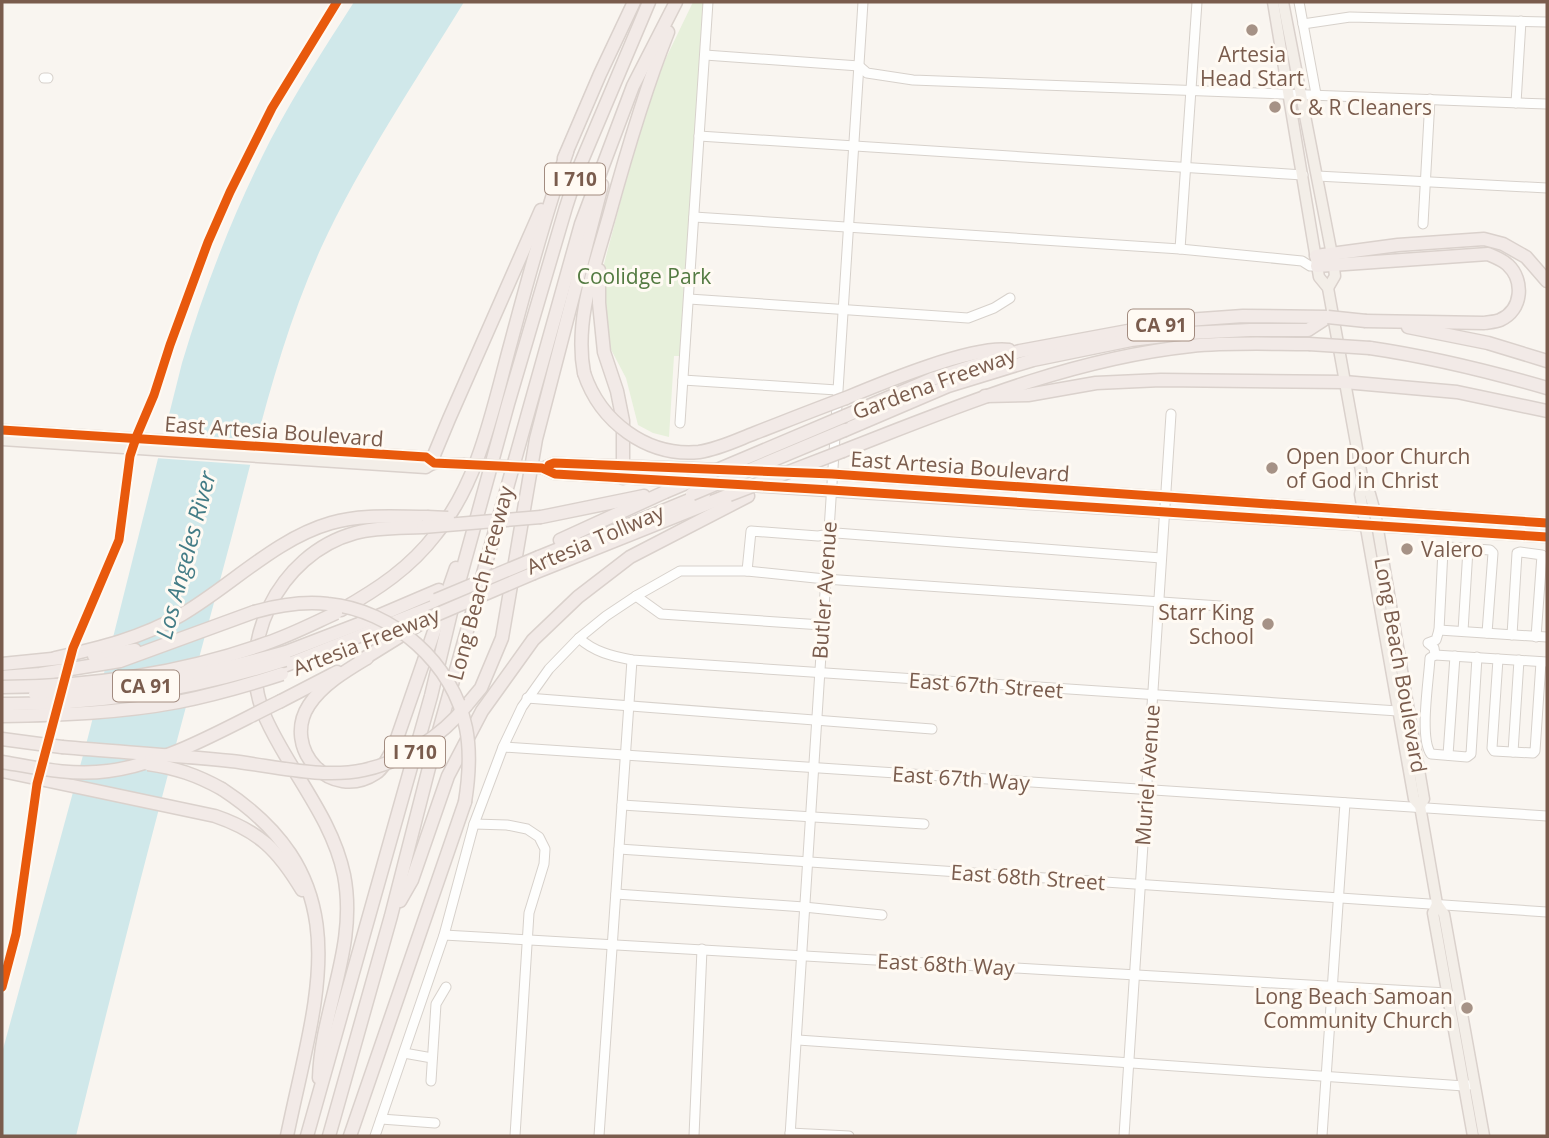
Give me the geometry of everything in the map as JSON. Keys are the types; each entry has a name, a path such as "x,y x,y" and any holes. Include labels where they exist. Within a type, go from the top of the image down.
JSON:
{"highway":[{"path":"434,463 434,455 449,419 634,2"},
{"name":"Long Beach Freeway","path":"307,1136 431,696 453,604 508,404 578,170 649,2"},
{"path":"679,2 643,101 594,267 582,324 581,356 584,373 597,402 613,421 632,436 666,449 682,452 716,449 842,394 979,352 1004,349 1020,351"},
{"name":"Long Beach Freeway","path":"329,1136 581,224 614,130 633,86 679,2"},
{"path":"2,739 328,772 363,770 399,758 456,719 481,688 502,638 536,439 594,222 614,130"},
{"path":"2,687 76,683 141,674 198,663 268,643 336,613 384,585 414,560 438,533 483,447 535,253 566,152"},
{"path":"604,231 599,267 599,303 604,352 623,421 623,478"},
{"path":"1317,261 1398,245 1484,239 1503,244 1525,257 1547,281"},
{"path":"1332,259 1488,254 1506,263 1518,276 1520,292 1516,307 1502,319 1484,323 1366,321"},
{"name":"Gardena Freeway","path":"665,492 932,379 1020,351 1187,320 1244,316 1328,317 1366,321 1488,343 1547,361"},
{"path":"844,433 948,386 1033,360 1086,348 1188,333 1308,330 1328,317"},
{"path":"844,433 958,389 1056,359 1139,344 1160,352"},
{"name":"Gardena Freeway","path":"793,471 985,396 1096,363 1190,346 1308,344 1370,348 1450,361 1547,388"},
{"path":"985,396 1028,395 1096,383 1161,380 1344,382 1457,393 1547,411"},
{"path":"435,603 367,658 327,686 309,706 301,726 302,744 309,761 328,778 342,782 361,780 378,772 394,747 476,508 500,420 508,404"},
{"name":"Artesia Tollway","path":"538,560 844,433"},
{"path":"391,916 411,880 448,776 459,754 482,711 533,640 578,597 630,557 793,471"},
{"name":"Artesia Freeway","path":"2,695 120,690 284,663 538,560 793,471"},
{"path":"318,1100 320,1057 347,932 347,900 344,874 334,842 266,719 257,694 254,671 256,648 274,596 282,583 314,553 353,533 425,522 541,517 665,492"},
{"name":"Artesia Freeway","path":"2,716 65,715 167,703 237,688 364,622 435,603 538,560 665,492"},
{"path":"3,669 137,637 159,628 274,552 311,530 333,522 374,517 425,522"},
{"path":"3,669 94,666 120,661 254,612 279,605 307,602 352,608 394,626 434,662 448,683 465,726 469,775 465,802 350,1136"},
{"path":"55,658 99,655 173,642"},
{"path":"2,761 45,769 83,772 108,771 147,764 367,658"},
{"path":"2,706 78,703 136,696 218,680 284,663"},
{"path":"62,747 175,768 198,776 222,789 264,820 299,866 310,891 316,915 319,972 287,1136"},
{"path":"2,771 215,816 239,824 275,850 287,865 316,915"}],"main road":[{"name":"Long Beach Boulevard","path":"1273,2 1317,176 1335,275 1328,288"},
{"name":"Long Beach Boulevard","path":"1283,2 1303,175 1319,277 1328,288 1363,482 1375,512 1424,799 1420,806"},
{"name":"East Artesia Boulevard","path":"2,430 72,439 293,454 426,468 434,463 542,468 555,474 1547,537"},
{"name":"East Artesia Boulevard","path":"2,440 72,439"},
{"name":"East Artesia Boulevard","path":"542,468 554,463 623,464 832,474 1547,523"},
{"name":"Long Beach Boulevard","path":"1363,482 1360,494 1365,526 1414,799 1420,806 1437,904 1444,914 1469,1085 1473,1136"},
{"name":"Long Beach Boulevard","path":"1437,904 1433,913 1447,993 1484,1136"}],"street":[{"path":"680,423 708,2"},
{"name":"Butler Avenue","path":"790,1135 832,474 842,394 843,309 863,2"},
{"path":"1180,249 1197,2"},
{"path":"1299,2 1316,94"},
{"path":"1303,24 1350,17 1547,22"},
{"path":"1516,103 1521,21"},
{"path":"705,55 859,66 867,73 913,80 1547,104"},
{"path":"1423,224 1430,99"},
{"path":"699,136 1303,175"},
{"path":"1317,176 1547,188"},
{"path":"694,217 1180,249 1302,261 1310,266 1317,261"},
{"path":"688,299 968,318 1010,298"},
{"path":"683,380 842,394"},
{"name":"Muriel Avenue","path":"1124,1136 1171,414"},
{"path":"747,571 751,531 818,536 828,533 1161,558"},
{"path":"1435,654 1434,648 1428,643 1436,640 1439,630 1443,550 1448,547 1490,550 1493,553 1487,633"},
{"path":"1463,631 1468,549"},
{"path":"1512,635 1517,553 1542,555 1536,637"},
{"path":"375,1136 444,935 474,824 503,747 527,698 549,669 579,638 636,596 680,571 747,571 825,579 1220,606"},
{"path":"636,596 661,614 822,625"},
{"path":"1439,630 1547,637"},
{"name":"East 67th Street","path":"579,638 588,647 607,655 632,660 1398,711"},
{"path":"1477,657 1469,756 1431,754 1427,749 1426,733 1430,658 1435,654 1455,656 1477,657 1544,662 1535,751 1494,751 1492,748 1498,659"},
{"path":"1448,755 1455,656"},
{"path":"599,1136 632,660"},
{"path":"1513,752 1520,660"},
{"path":"527,698 932,729"},
{"name":"East 67th Way","path":"503,747 1547,816"},
{"path":"1322,1136 1345,803"},
{"path":"622,805 924,824"},
{"path":"474,824 508,825 527,830 539,837 545,849 544,864 529,913 515,1136"},
{"name":"East 68th Street","path":"619,849 1547,912"},
{"path":"616,894 882,915"},
{"name":"East 68th Way","path":"444,935 1447,993"},
{"path":"694,1136 702,949"},
{"path":"431,1082 436,1004 446,987"},
{"path":"798,1040 1469,1085"},
{"path":"404,1053 432,1058"},
{"path":"381,1119 435,1124"},
{"path":"790,1135 849,1136"}],"green space":[{"name":"Coolidge Park","path":"693,2 704,2 680,356 674,356 669,437 638,425 626,378 606,340 601,309 604,264 643,117 666,58"}],"water":[{"name":"Los Angeles River","path":"354,2 464,2 353,185 321,248 290,327 265,409 76,1136 2,1136 2,1053 88,737 191,334 221,249 257,166 290,104"}],"pier":[{"path":"161,433 260,440 253,465 155,458"}],"cycle path":[{"path":"2,987 16,934 37,784 73,648 119,540 130,456 137,435 154,395 208,242 230,192 272,108 337,2"},
{"path":"2,430 426,457 434,463 542,468 555,474 1547,537"},
{"path":"549,465 554,463 832,474 1547,523"}],"place":[{"name":"Artesia Head Start","path":"1252,30"},
{"name":"C & R Cleaners","path":"1275,107"},
{"name":"Open Door Church of God in Christ","path":"1272,468"},
{"name":"Valero","path":"1407,549"},
{"name":"Starr King School","path":"1268,624"},
{"name":"Long Beach Samoan Community Church","path":"1467,1008"}]}
